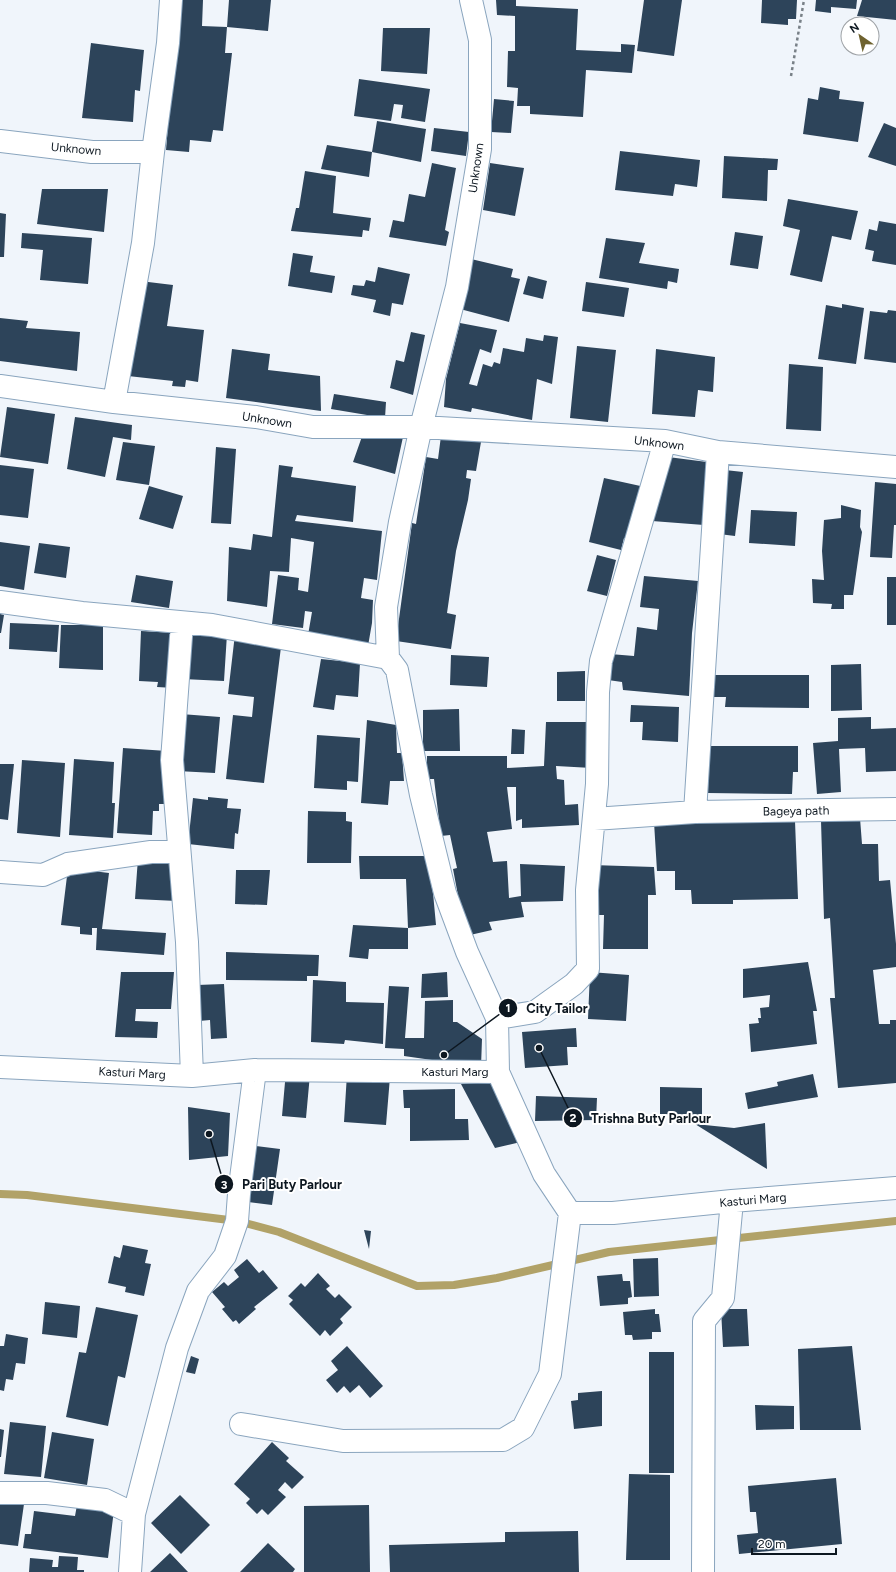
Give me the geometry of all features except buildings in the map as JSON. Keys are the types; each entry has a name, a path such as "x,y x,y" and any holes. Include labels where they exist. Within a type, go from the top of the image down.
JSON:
{"street":[{"path":"114,402 143,243 153,152 168,43 171,0"},
{"name":"Unknown","path":"388,658 386,607 400,522 421,427 457,287 480,149 480,40 471,0"},
{"name":"Unknown","path":"0,141 92,152 153,152"},
{"name":"Unknown","path":"0,386 114,402 256,417 313,427 421,427 665,441 718,452 896,467"},
{"path":"497,1018 534,1012 574,984 588,969 587,890 597,784 598,692 601,661 665,441"},
{"path":"695,812 718,452"},
{"path":"0,602 233,628 388,658 397,670 421,795 445,893 467,952 497,1018 498,1072"},
{"path":"182,623 172,760 187,942 192,1076"},
{"name":"Bageya path","path":"594,819 695,812 896,809"},
{"path":"0,872 43,875 68,864 151,852 179,852"},
{"name":"Kasturi Marg","path":"0,1067 192,1076 255,1070 498,1072 544,1174 570,1213 613,1212 896,1188"},
{"path":"130,1572 134,1514 177,1348 198,1291 225,1256 237,1221 239,1194 255,1070"},
{"path":"703,1572 704,1321 723,1298 732,1201"},
{"path":"241,1424 343,1441 503,1440 523,1428 550,1374 570,1213"},
{"path":"0,1493 48,1493 105,1500 134,1514"}],"path":[{"path":"792,76 804,0"}],"waterway":[{"path":"0,1194 27,1195 237,1221 279,1232 417,1286 454,1285 497,1278 609,1252 896,1221"}],"place":[{"name":"Trishna Buty Parlour","path":"539,1048"},
{"name":"City Tailor","path":"444,1055"},
{"name":"Pari Buty Parlour","path":"209,1134"}]}
